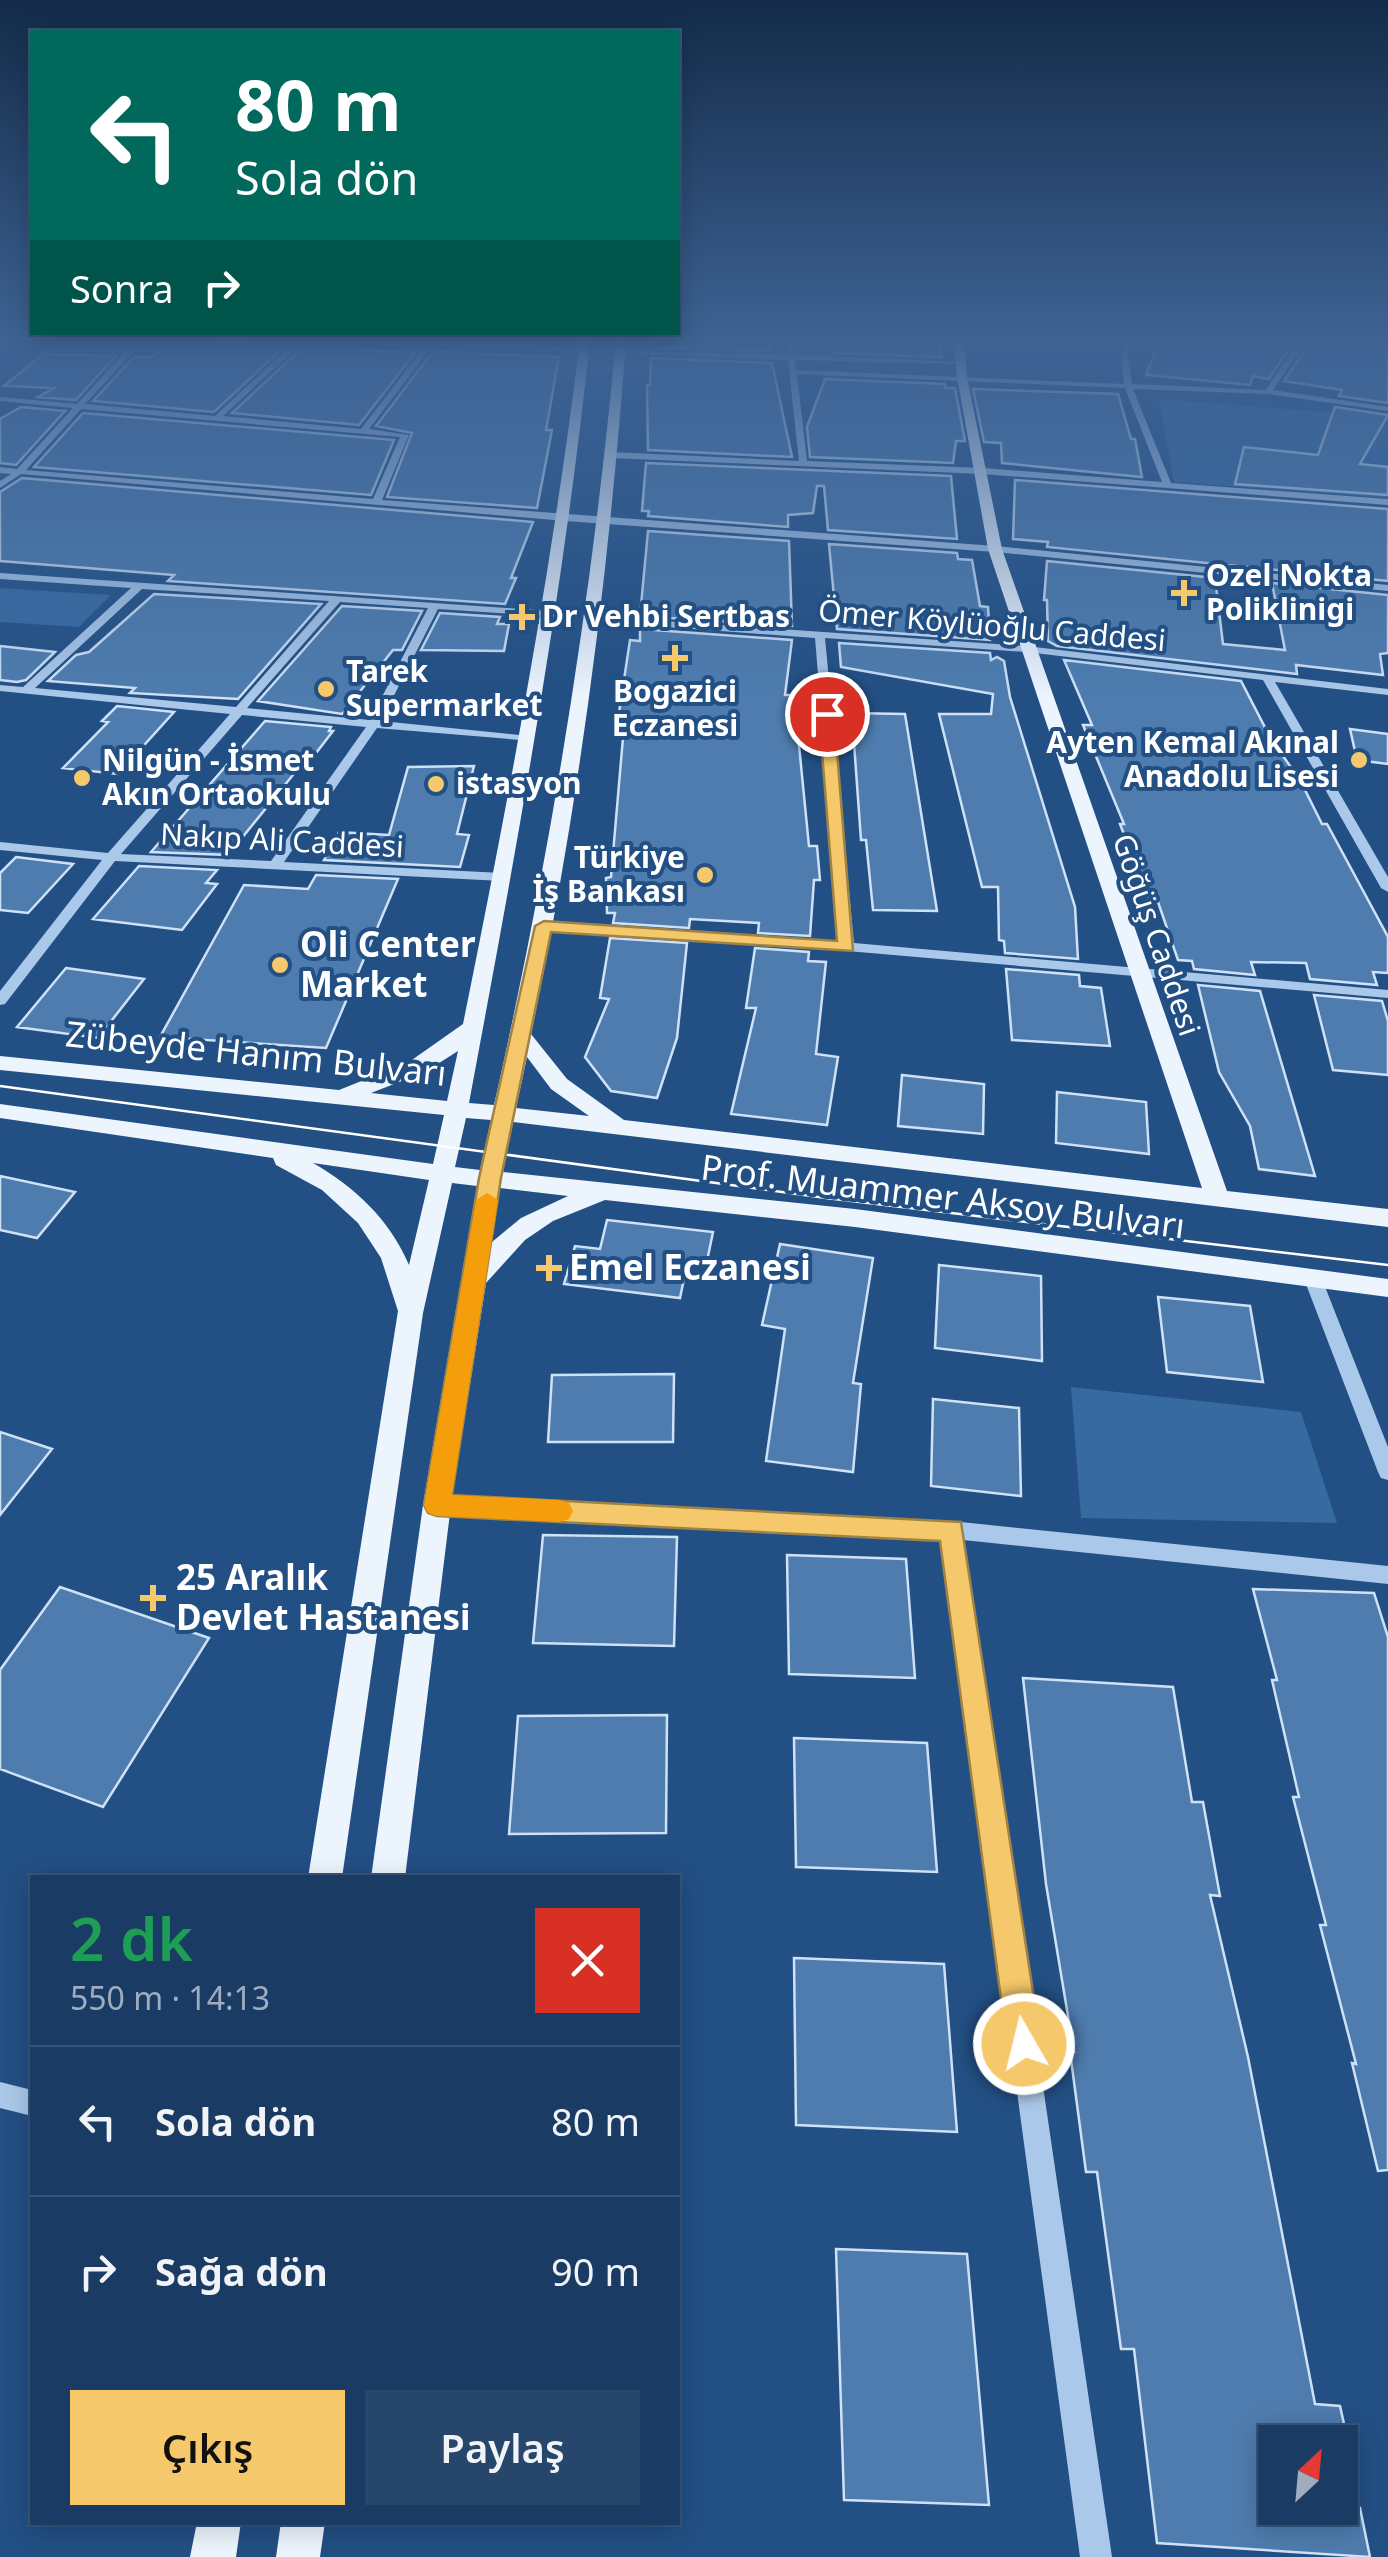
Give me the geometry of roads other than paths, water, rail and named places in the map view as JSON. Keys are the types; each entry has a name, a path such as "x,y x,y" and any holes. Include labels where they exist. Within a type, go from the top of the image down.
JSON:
{"main road":[{"path":"324,1875 410,1314 475,1024 529,740 571,459"},
{"path":"388,1875 437,1505 490,1178 544,926 606,521 611,459"},
{"name":"Göğüş Caddesi","path":"980,459 995,549 1026,649 1218,1200"},
{"path":"327,1096 370,1087 410,1072 447,1050 475,1024"},
{"path":"521,1035 559,1084 624,1128"},
{"name":"Zübeyde Hanım Bulvarı","path":"0,1063 505,1114"},
{"path":"0,1111 490,1178"},
{"name":"Prof. Muammer Aksoy Bulvarı","path":"505,1114 1388,1218"},
{"path":"251,1147 314,1173 365,1213 395,1259 410,1314"},
{"name":"Prof. Muammer Aksoy Bulvarı","path":"490,1178 855,1218 1388,1288"},
{"path":"475,1283 519,1228 554,1208 602,1193"},
{"path":"214,2557 219,2525"},
{"path":"298,2557 303,2525"}],"street":[{"path":"0,485 29,459"},
{"path":"376,503 395,459"},
{"path":"730,459 983,471 1388,502"},
{"path":"1157,459 1168,486"},
{"path":"0,470 376,503 995,549 1388,588"},
{"path":"0,576 546,613"},
{"path":"26,690 137,588"},
{"path":"0,1000 111,857 338,599"},
{"path":"276,865 374,724 434,606"},
{"name":"Ömer Köylüoğlu Caddesi","path":"590,619 1026,649 1388,692"},
{"path":"820,636 847,947"},
{"path":"1266,676 1388,888"},
{"path":"0,688 529,740"},
{"name":"Nakıp Ali Caddesi","path":"0,846 111,857 502,877"},
{"path":"544,926 847,947 1388,994"},
{"path":"1313,1279 1388,1472"},
{"path":"437,1505 951,1530 1388,1575"},
{"path":"951,1530 1096,2557"},
{"path":"0,2095 30,2102"}],"tram line":[{"path":"0,1086 826,1198 1388,1265"}],"place":[{"name":"Ozel Nokta Poliklinigi","path":"1184,593"},
{"name":"Dr Vehbi Sertbas","path":"522,617"},
{"name":"Bogazici Eczanesi","path":"675,658"},
{"name":"Tarek Supermarket","path":"326,689"},
{"name":"Ayten Kemal Akınal Anadolu Lisesi","path":"1359,760"},
{"name":"Nilgün - İsmet Akın Ortaokulu","path":"82,778"},
{"name":"istasyon","path":"436,784"},
{"name":"Türkiye İş Bankası","path":"705,875"},
{"name":"Oli Center Market","path":"280,965"},
{"name":"Emel Eczanesi","path":"549,1268"},
{"name":"25 Aralık Devlet Hastanesi","path":"153,1598"}]}
